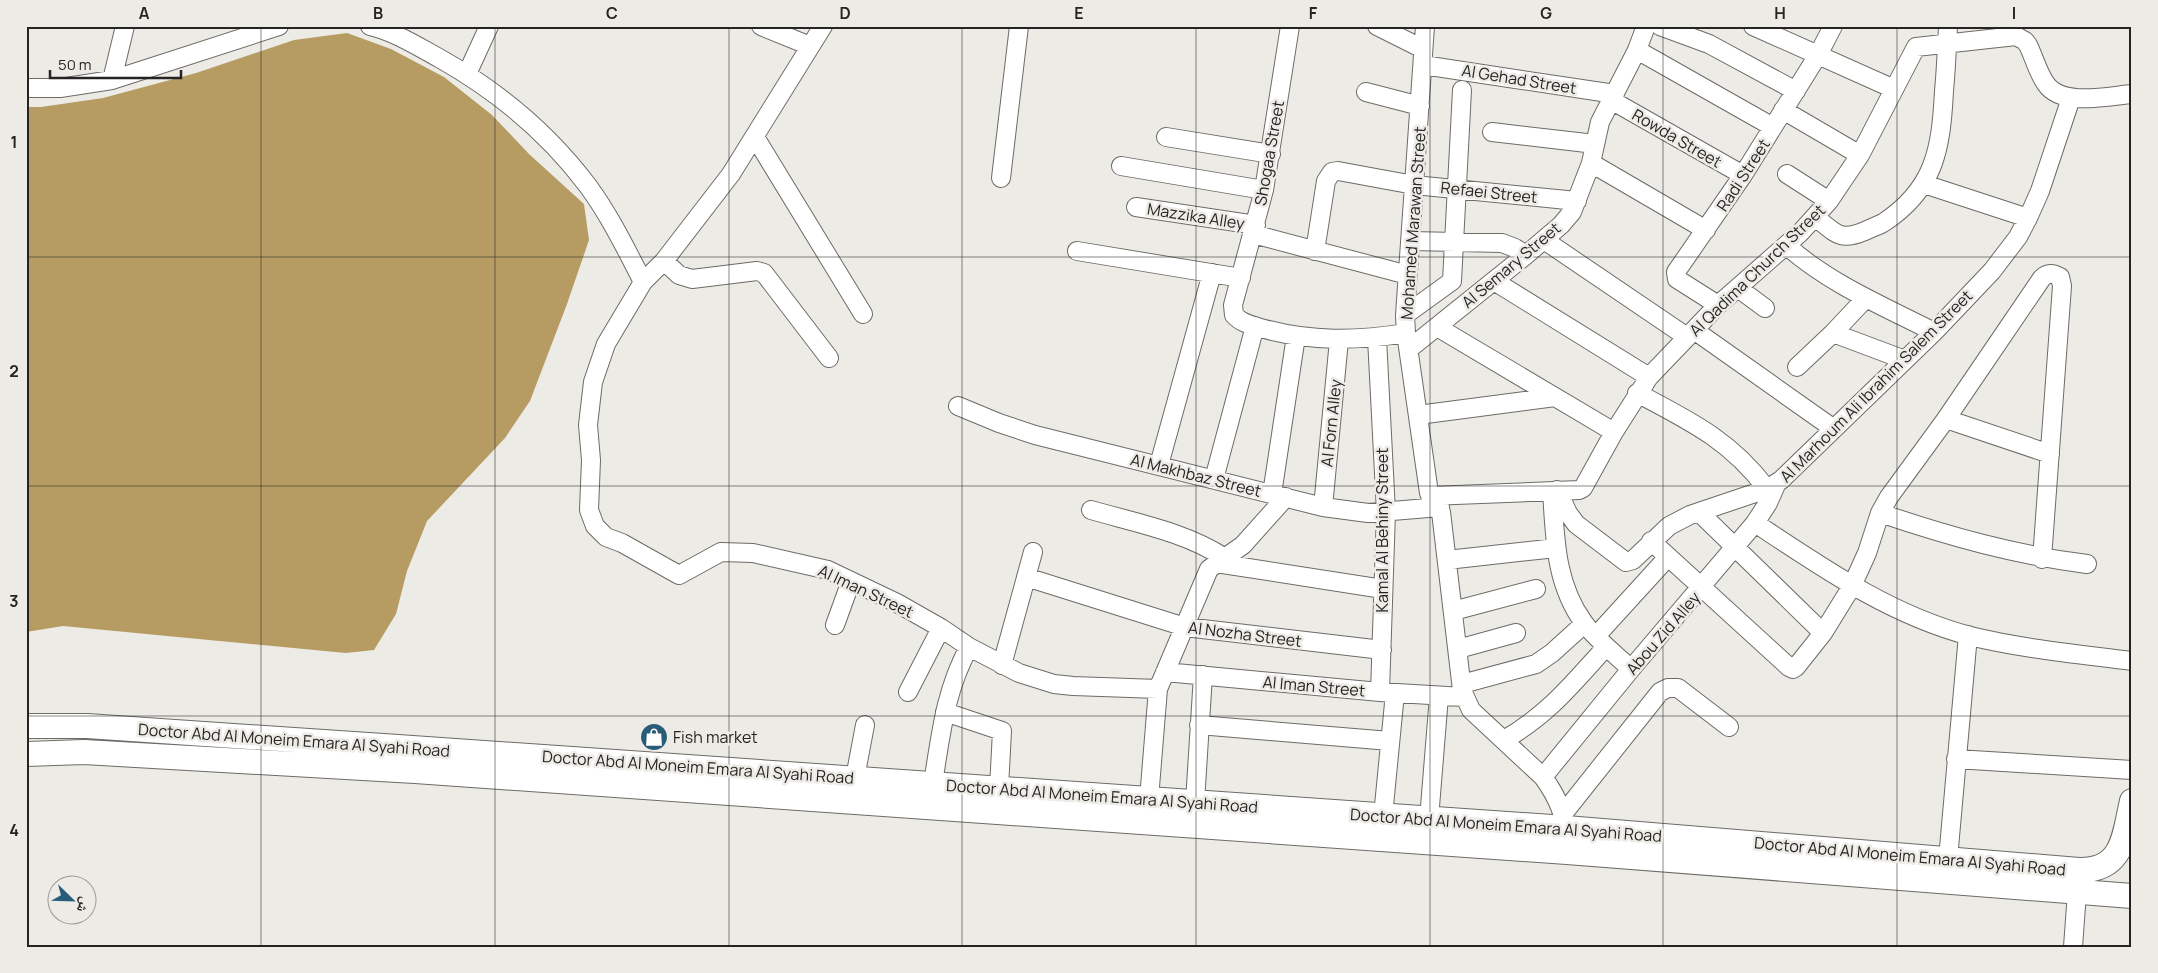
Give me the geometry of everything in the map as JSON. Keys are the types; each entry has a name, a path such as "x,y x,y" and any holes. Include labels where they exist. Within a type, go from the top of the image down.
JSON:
{"main road":[{"name":"Doctor Abd Al Moneim Emara Al Syahi Road","path":"26,726 106,728 933,783 1429,819 1565,821 2079,870 2095,869 2110,861 2121,847 2132,801"},
{"name":"Doctor Abd Al Moneim Emara Al Syahi Road","path":"26,754 84,752 415,771 1567,852 2132,896"}],"street":[{"path":"112,80 125,26"},
{"path":"26,88 60,88 112,80 279,26"},
{"path":"370,26 409,42 468,74 523,117 564,156 608,216 644,282 664,261 731,174 823,26"},
{"path":"468,74 489,26"},
{"path":"761,26 810,46"},
{"path":"1001,178 1019,26"},
{"name":"Shogaa Street","path":"1290,26 1264,190 1232,310 1237,319 1255,326 1296,336 1339,340 1377,338 1408,341"},
{"name":"Al Gehad Street","path":"1377,26 1423,57 1613,97"},
{"name":"Mohamed Marawan Street","path":"1425,26 1405,315 1418,415 1447,560 1463,690 1471,710 1543,777 1552,788 1565,821 1567,852"},
{"name":"Al Semary Street","path":"1408,341 1437,328 1544,240 1566,219 1577,201 1591,163 1600,122 1637,50 1646,26"},
{"path":"1660,26 1709,44 1796,92"},
{"name":"Radi Street","path":"1718,305 1676,277 1676,272 1743,175 1796,92 1833,26"},
{"path":"1815,217 1841,236 1854,236 1893,216 1915,196 1924,184 1932,167 1942,131 1948,26"},
{"path":"1755,27 1894,89"},
{"name":"Al Qadima Church Street","path":"1435,502 1554,490 1579,490 1583,488 1637,393 1649,377 1718,305 1787,246 1829,201 1860,155 1916,47 2011,36 2021,38 2028,45 2045,83 2056,94 2071,98 2132,94"},
{"path":"1637,50 1773,127"},
{"path":"1405,315 1452,281 1462,90"},
{"path":"1366,92 1420,106"},
{"name":"Rowda Street","path":"1613,97 1743,175"},
{"name":"Al Marhoum Ali Ibrahim Salem Street","path":"1554,490 1571,518 1623,561 1633,560 1669,526 1699,512 1772,487 1934,332 1992,271 2018,237 2028,218 2040,191 2071,98"},
{"path":"1783,110 1860,155"},
{"path":"1492,132 1595,144"},
{"path":"755,137 863,314"},
{"path":"1166,137 1271,154"},
{"path":"1591,163 1706,230"},
{"path":"1121,166 1264,190"},
{"name":"Refaei Street","path":"1316,251 1326,181 1332,172 1338,171 1414,185 1577,201"},
{"path":"1787,174 1829,201"},
{"path":"1924,184 2028,218"},
{"name":"Mazzika Alley","path":"1136,207 1254,230 1316,251 1408,275"},
{"path":"1544,240 1690,333 1834,429"},
{"path":"1411,241 1502,243 1526,255"},
{"path":"1787,246 1817,271 1934,332"},
{"path":"1077,251 1241,278"},
{"path":"664,261 679,275 692,278 757,271 764,273 829,358"},
{"path":"1158,466 1212,273"},
{"path":"1651,541 1793,668 1796,667 1823,633 1852,586 1867,553 1880,513 1888,497 1946,419 2042,278 2048,273 2054,273 2062,281 2042,558"},
{"path":"1494,281 1649,377"},
{"name":"Al Iman Street","path":"644,282 606,344 593,382 588,425 591,460 589,510 595,526 606,537 622,543 679,575 721,552 753,553 828,570 941,628 969,647 1002,665 1027,676 1054,684 1073,686 1158,689"},
{"path":"1738,288 1765,308"},
{"path":"1797,367 1866,298"},
{"path":"1214,479 1255,326"},
{"path":"1437,328 1614,432"},
{"path":"1832,333 1905,360"},
{"path":"1149,799 1158,689 1165,672 1210,569 1243,546 1279,496 1296,336"},
{"name":"Kamal Al Behiny Street","path":"1377,338 1386,512 1382,650 1388,693 1390,741 1383,816"},
{"name":"Al Forn Alley","path":"1323,507 1339,340"},
{"path":"1637,393 1714,436 1772,487"},
{"path":"1418,415 1555,397"},
{"name":"Al Makhbaz Street","path":"958,406 1035,436 1323,507 1354,512 1386,512 1435,502"},
{"path":"1946,419 2050,454"},
{"name":"Abou Zid Alley","path":"1543,777 1631,669 1755,523 1768,503 1772,487"},
{"path":"1554,490 1556,548 1562,580 1568,595 1596,636 1631,669"},
{"path":"1091,510 1182,536 1204,546 1220,561 1383,589"},
{"path":"1699,512 1823,633"},
{"path":"1880,513 1987,547 2042,558 2087,564"},
{"path":"1755,523 1852,586 1906,612 1968,635 1998,642 2132,661"},
{"path":"1447,560 1556,548"},
{"path":"1002,665 1033,552"},
{"path":"1504,740 1530,725 1552,707 1596,636 1668,556"},
{"name":"Al Nozha Street","path":"1026,577 1185,627 1382,650"},
{"path":"834,625 851,581"},
{"path":"1453,611 1536,589"},
{"path":"908,692 941,628"},
{"path":"1458,649 1516,633"},
{"path":"1948,859 1968,635"},
{"name":"Al Iman Street","path":"1165,672 1439,696 1463,690 1536,664 1552,653 1596,636"},
{"path":"933,783 950,689 958,667 969,647"},
{"path":"1194,802 1203,675"},
{"path":"1565,821 1660,692 1668,688 1678,688 1729,727"},
{"path":"1429,819 1439,696"},
{"path":"945,712 1002,731 999,788"},
{"path":"855,778 865,725"},
{"path":"1200,726 1390,741"},
{"path":"1956,759 2132,770"},
{"path":"2073,947 2077,892"}],"shaded area":[{"path":"347,33 391,49 444,77 492,115 529,154 584,204 589,240 530,401 505,438 427,521 407,571 396,614 374,650 346,653 63,626 26,632 26,107 41,107 103,98 196,73 294,40"}],"place":[{"name":"Fish market","path":"654,737"}]}
